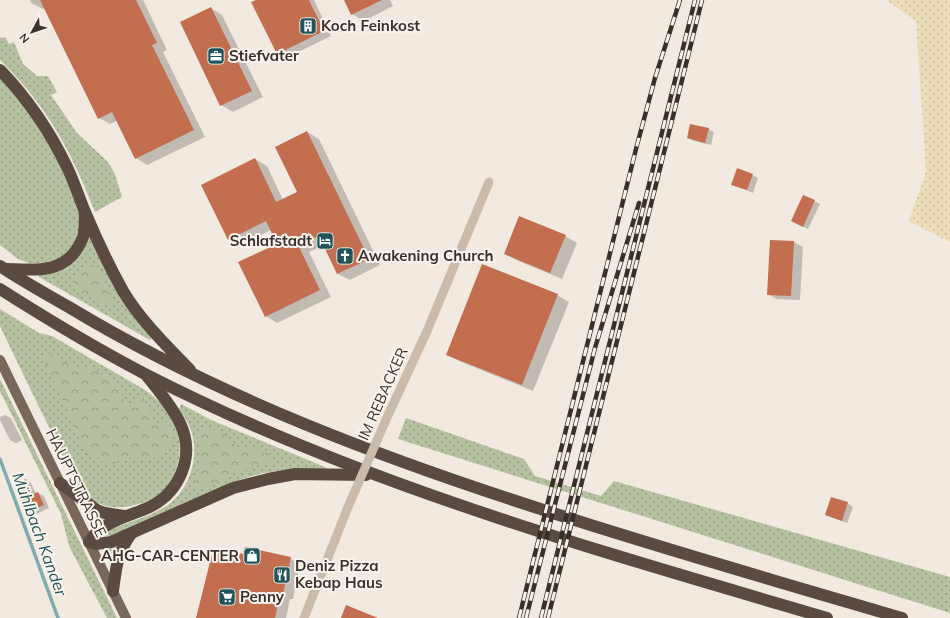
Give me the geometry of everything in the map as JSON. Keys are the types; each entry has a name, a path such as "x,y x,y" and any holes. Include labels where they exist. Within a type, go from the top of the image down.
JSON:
{"highway":[{"path":"0,70 19,91 55,145 70,173 86,212 123,291 154,332 195,375"},
{"path":"3,267 48,269 59,266 72,255 83,236 86,212"},
{"path":"3,267 95,324 146,351 258,405 335,437 478,489 615,533 902,618"},
{"path":"0,289 145,374 244,422 374,475 516,524 827,618"},
{"path":"145,374 170,405 181,425 185,439 186,452 184,465 176,484 160,502 124,516 105,527 92,537 89,542 96,544 111,542 233,488 268,479 296,474 374,475"},
{"path":"60,483 97,510 124,516"},
{"path":"113,591 118,556 122,546 131,534"}],"main road":[{"name":"HAUPTSTRASSE","path":"0,360 126,618"}],"street":[{"name":"IM REBACKER","path":"304,618 348,507 427,331 489,182"}],"green space":[{"path":"0,37 5,37 9,44 14,42 23,64 37,76 48,76 57,92 51,95 77,133 108,162 115,174 122,197 95,212 70,155 53,125 23,84 0,60"},
{"path":"0,78 24,106 57,158 80,214 75,243 69,251 58,260 29,263 18,259 0,245"},
{"path":"91,236 153,336 150,340 39,277 38,274 57,272 64,269 74,260 87,237"},
{"path":"93,265 106,284 112,301 112,306 103,304 73,288 74,281 86,266"},
{"path":"0,309 39,333 52,336 145,390 165,407 173,420 179,443 177,466 167,487 148,501 125,507 104,505 94,501 84,492 68,467 0,326"},
{"path":"47,353 78,368 91,368 114,380 122,392 124,400 130,405 135,398 141,395 149,409 152,425 158,424 164,420 172,429 172,448 161,454 158,458 124,458 110,465 103,465 101,459 88,456 43,358"},
{"path":"0,379 117,618 107,618 69,546 61,514 0,391"},
{"path":"181,404 211,420 325,467 328,470 285,470 251,477 231,483 113,536 103,536 105,532 111,529 155,512 168,505 182,490 191,471 194,450 191,430 179,409"},
{"path":"406,418 524,459 535,476 601,496 614,481 950,577 950,613 398,439"},
{"path":"207,428 222,432 238,448 250,446 271,455 273,460 270,464 252,466 240,473 231,474 224,481 214,482 207,487 199,489 195,484 200,461 198,437 201,430"},
{"path":"87,507 106,520 105,522 93,526 84,508"},
{"path":"116,546 117,547 111,562 105,551"}],"sand":[{"path":"886,0 950,0 950,242 909,221 926,171 916,21"}],"building":[{"path":"40,0 136,0 157,43 152,45 194,130 135,159 112,112 98,119"},
{"path":"256,0 309,0 324,31 277,54 251,2"},
{"path":"344,0 382,0 351,15"},
{"name":"Stiefvater","path":"211,7 252,91 220,106 180,22"},
{"path":"690,124 709,128 705,143 687,138"},
{"path":"307,131 369,259 337,274 319,236 298,245 320,290 265,317 238,262 277,244 266,221 228,240 201,185 255,158 276,202 297,192 275,147"},
{"path":"737,168 753,174 747,190 731,185"},
{"path":"803,195 815,200 803,227 791,221"},
{"path":"519,216 566,235 550,273 504,254"},
{"path":"770,240 794,241 791,296 767,295"},
{"path":"482,264 558,294 522,385 446,355"},
{"path":"26,479 33,494 38,492 44,505 27,512 15,484"},
{"path":"831,497 848,502 842,521 825,515"},
{"path":"245,547 291,557 283,594 280,594 275,618 196,618 213,550 235,555 235,552 243,554"},
{"path":"346,605 378,618 341,618"}],"waterway":[{"name":"Mühlbach Kander","path":"0,459 58,618"}],"railway":[{"path":"519,618 636,149 655,78 680,0"},
{"path":"541,618 695,0"},
{"path":"548,618 702,0"},
{"path":"526,618 595,348 639,203"}],"place":[{"name":"Koch Feinkost","path":"308,26"},
{"name":"Stiefvater","path":"216,56"},
{"name":"Schlafstadt","path":"325,241"},
{"name":"Awakening Church","path":"345,256"},
{"name":"AHG-CAR-CENTER","path":"252,556"},
{"name":"Deniz Pizza Kebap Haus","path":"282,575"},
{"name":"Penny","path":"227,597"}]}
